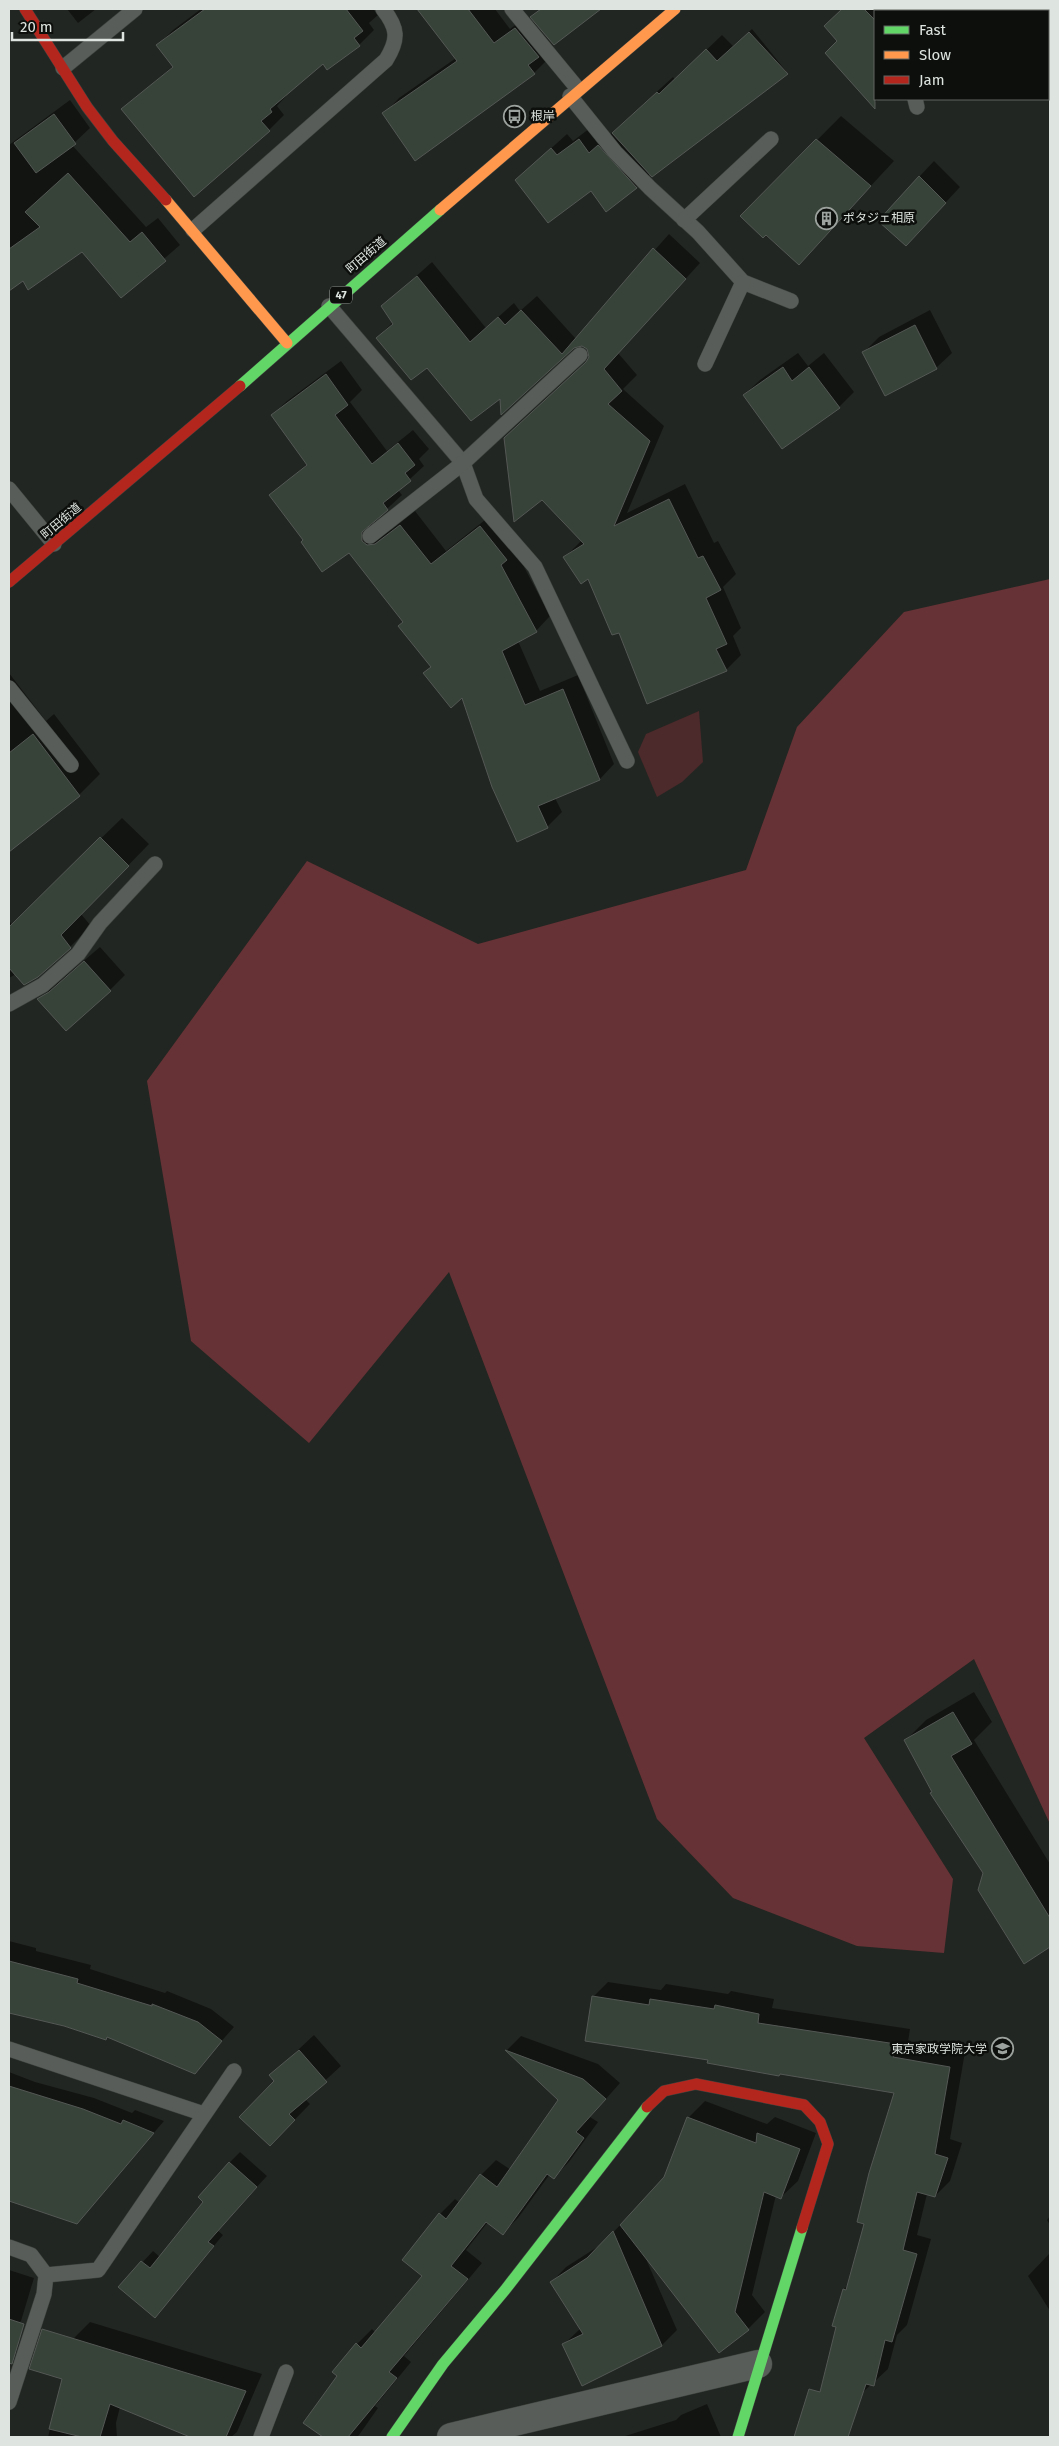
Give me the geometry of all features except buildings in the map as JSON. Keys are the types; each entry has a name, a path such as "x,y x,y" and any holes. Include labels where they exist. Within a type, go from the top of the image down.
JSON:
{"street":[{"path":"25,9 87,107 113,141 193,230 288,343"},
{"name":"町田街道","path":"9,582 173,445 329,306 574,93 675,9"},
{"path":"392,2437 443,2364 506,2290 652,2101 664,2090 696,2084 804,2105 817,2115 826,2128 828,2144 758,2364 738,2437"},
{"path":"451,2437 758,2364"}],"lane":[{"path":"63,68 135,9"},
{"path":"193,230 386,60 395,47 396,31 383,9"},
{"path":"512,9 615,152 684,220 742,282 791,301"},
{"path":"684,220 771,139"},
{"path":"705,364 742,282"},
{"path":"329,306 463,464 476,499 535,567 627,760"},
{"path":"370,536 463,464 580,355"},
{"path":"9,489 54,544"},
{"path":"9,688 71,765"},
{"path":"9,1004 43,985 78,954 100,923 155,864"},
{"path":"9,2049 204,2114"},
{"path":"46,2275 98,2270 234,2071"},
{"path":"9,2247 31,2255 46,2275 44,2294 9,2402"},
{"path":"260,2437 286,2372"}],"shaded area":[{"path":"1050,579 1050,1824 974,1659 864,1738 953,1879 944,1953 857,1946 733,1898 657,1819 449,1272 309,1443 191,1341 147,1081 307,861 478,944 746,870 797,727 904,612"},
{"path":"699,711 703,762 682,782 657,797 638,752 646,734"}],"traffic: fast":[{"path":"240,386 440,210"},
{"path":"392,2437 443,2364 505,2290 647,2107"},
{"path":"738,2437 802,2228"}],"traffic: slow":[{"path":"440,210 675,9"},
{"path":"166,200 287,343"}],"traffic: jam":[{"path":"25,9 87,107 113,141 166,200"},
{"path":"9,582 240,386"},
{"path":"647,2107 664,2091 696,2084 804,2105 820,2122 828,2144 802,2228"}],"place":[{"name":"根岸","path":"515,116"},
{"name":"ポタジェ相原","path":"827,218"},
{"name":"東京家政学院大学","path":"1003,2049"}]}
